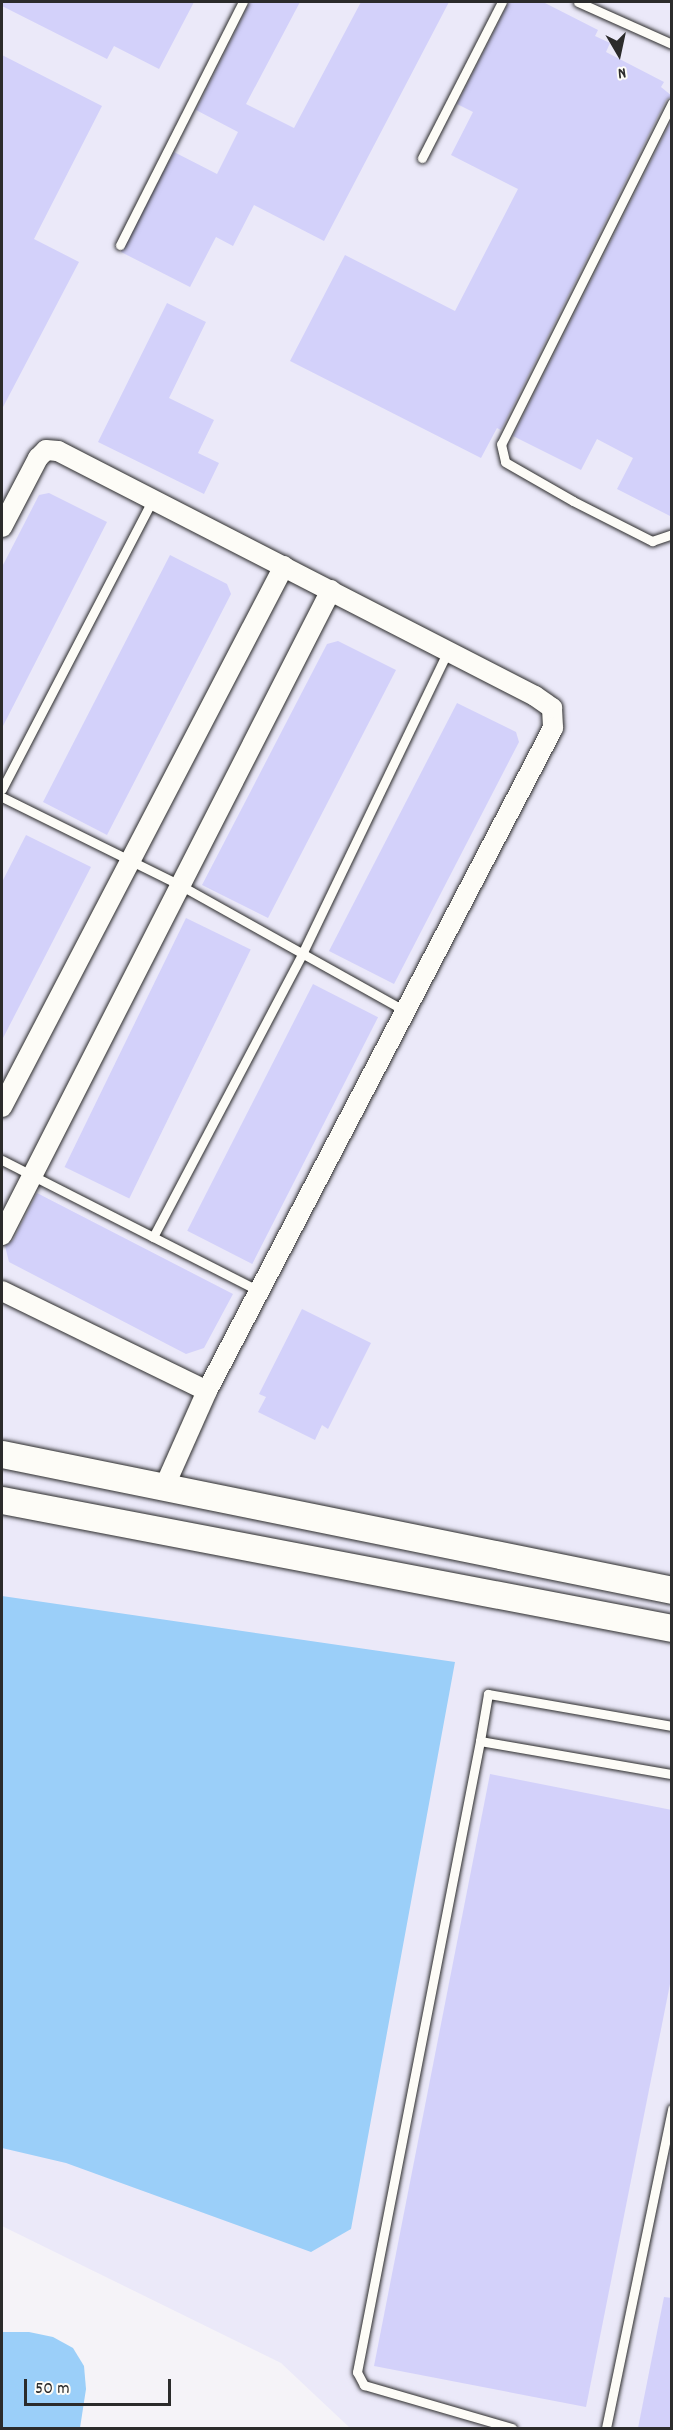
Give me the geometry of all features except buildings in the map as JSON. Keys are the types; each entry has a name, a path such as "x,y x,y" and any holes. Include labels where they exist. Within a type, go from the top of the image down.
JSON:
{"street":[{"path":"2,527 38,458 46,450 58,451 331,590 552,708 553,728 207,1391 163,1490"},
{"path":"2,1107 284,566"},
{"path":"2,1235 331,590"},
{"path":"2,1291 207,1391"},
{"path":"2,1454 163,1490 672,1590"},
{"path":"2,1500 672,1628"},
{"path":"615,1618 622,1581"}],"lane":[{"path":"120,245 243,2"},
{"path":"422,158 502,2"},
{"path":"578,2 672,44"},
{"path":"672,103 501,444 506,462 573,501 652,541 672,534"},
{"path":"2,789 153,499"},
{"path":"153,1237 303,952 448,651"},
{"path":"2,797 180,885 405,1011"},
{"path":"2,1160 259,1291"},
{"path":"512,2428 364,2385 357,2372 488,1694 672,1726"},
{"path":"480,1741 672,1774"},
{"path":"606,2428 672,2109"}],"shaded area":[{"path":"2,2 671,2 671,2428 350,2428 281,2363 2,2226"}],"water":[{"path":"2,1596 455,1662 351,2229 311,2252 66,2163 2,2148"},
{"path":"2,2332 29,2332 53,2337 73,2348 84,2366 86,2389 80,2428 2,2428"}]}
